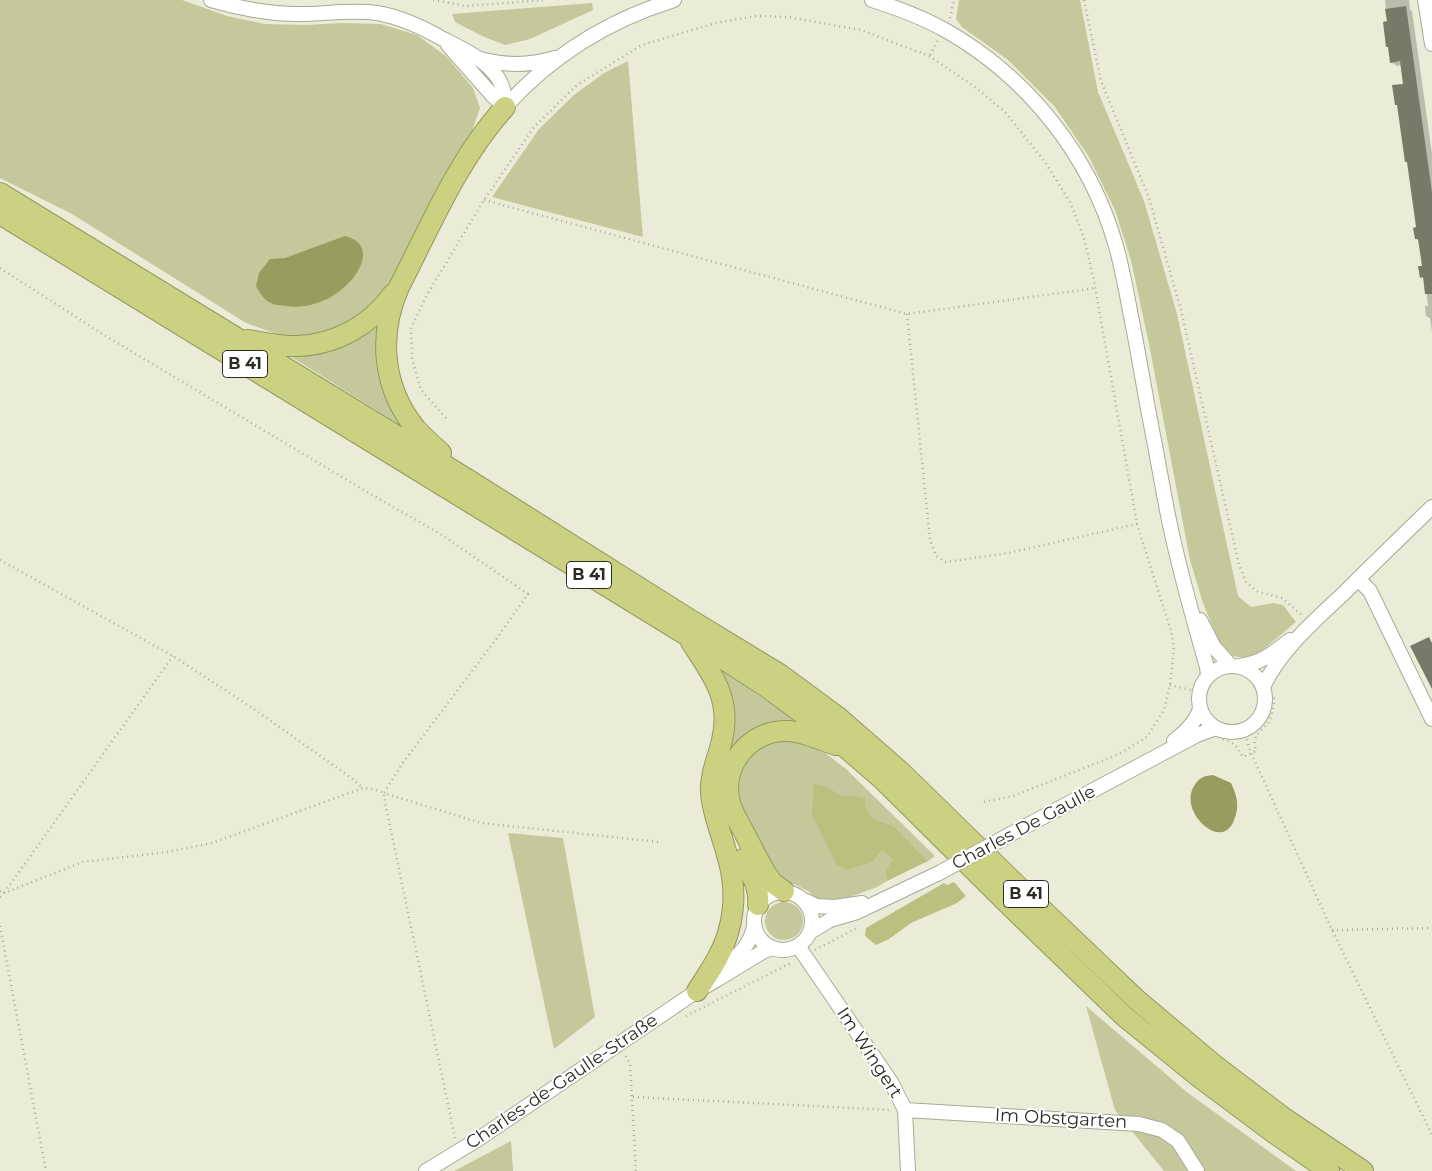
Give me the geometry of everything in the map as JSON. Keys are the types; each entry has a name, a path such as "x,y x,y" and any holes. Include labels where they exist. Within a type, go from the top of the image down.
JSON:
{"highway":[{"name":"B 41","path":"467,479 417,430 400,405 386,361 385,346 388,316 399,286 458,172 479,140 505,108"},
{"name":"B 41","path":"0,193 242,340 781,675 838,717 900,772 1137,1000 1221,1070 1284,1118 1363,1171"},
{"name":"B 41","path":"0,214 688,636 765,686 818,725 882,780 1125,1017 1274,1134 1329,1171"},
{"name":"B 41","path":"242,340 295,346 337,338 363,324 373,316 383,307 399,286"},
{"name":"B 41","path":"688,636 715,679 720,689 725,710 724,731 711,782 712,800 730,865 734,898 724,945 697,991"},
{"name":"B 41","path":"784,891 773,883 767,875 733,812 728,782 734,763 744,748 752,742 777,732 796,732 846,748"},
{"name":"B 41","path":"716,817 756,882 759,895 758,905"}],"street":[{"path":"211,0 236,7 270,12 294,14 361,11 404,19 430,31 477,58 493,72 501,84 505,98 505,108"},
{"name":"B 41","path":"505,108 560,56 583,41 606,27 630,16 674,0"},
{"path":"872,0 911,14 944,30 987,58 1026,91 1059,130 1082,166 1098,197 1123,271 1169,521 1208,676"},
{"path":"1425,0 1432,44"},
{"path":"443,38 492,96 505,108"},
{"path":"477,58 519,65 540,62 560,56"},
{"path":"1311,625 1262,660 1251,665 1218,668 1204,680 1198,698 1200,709 1217,733 1243,730 1256,722 1264,710 1269,675 1278,662 1311,625 1432,507"},
{"path":"1358,579 1370,591 1432,719"},
{"path":"1185,587 1214,647 1235,666 1248,669 1268,689"},
{"name":"Charles De Gaulle","path":"1159,755 1187,730 1197,718 1200,709"},
{"name":"Charles De Gaulle","path":"810,932 830,920 857,912 939,873 1198,735 1217,733"},
{"path":"784,891 794,893 806,901 812,916 812,927 801,952 773,948 768,946 759,937 754,926 754,915 758,905 770,895 784,891"},
{"name":"Charles De Gaulle","path":"806,901 817,906 835,907 888,898"},
{"name":"Charles-de-Gaulle-Straße","path":"697,991 743,950 752,937 754,926"},
{"name":"Charles-de-Gaulle-Straße","path":"426,1171 458,1153 697,991 764,951 773,948"},
{"name":"Im Wingert","path":"801,952 891,1082 905,1110 908,1171"},
{"name":"Im Obstgarten","path":"905,1110 1139,1124 1162,1130 1178,1141 1197,1171"}],"path":[{"path":"433,0 466,6 543,0"},
{"path":"929,56 951,16 954,0"},
{"path":"1084,0 1101,81 1149,198 1181,310 1239,565 1246,582 1258,592 1282,598 1311,625"},
{"path":"446,418 421,390 412,359 412,328 428,292 484,200 534,127 577,85 642,45 716,23 756,16 788,17 862,30 929,56 974,87 1005,112 1045,162 1070,202 1084,238 1096,288 1137,524 1171,631 1174,647 1170,685 1164,710 1147,737 1117,755 1013,796 982,802"},
{"path":"484,200 907,314 1096,288"},
{"path":"0,268 120,345 442,535 528,594 402,764 384,793 458,1153"},
{"path":"907,314 930,540 936,556 946,562 1008,553 1137,524"},
{"path":"0,560 173,656 251,707 350,777 362,788"},
{"path":"0,897 173,656"},
{"path":"1170,685 1199,692"},
{"path":"1217,733 1238,747 1242,757 1256,751 1254,743 1257,733 1268,723 1274,708 1268,689"},
{"path":"1243,730 1251,753 1332,930 1432,1135"},
{"path":"0,891 4,893 84,862 167,852 212,843 362,788 373,789 481,823 659,842"},
{"path":"682,1018 801,952 861,925"},
{"path":"0,926 46,1171"},
{"path":"1332,930 1432,928"},
{"path":"618,1044 630,1064 636,1171"},
{"path":"633,1097 905,1110"}],"shaded area":[{"path":"0,0 182,0 227,16 265,24 381,24 417,35 447,57 473,88 480,108 471,134 440,185 410,247 389,284 362,318 324,336 288,338 246,323 72,214 0,178"},
{"path":"959,0 1080,0 1098,92 1144,201 1177,314 1238,596 1251,607 1273,603 1283,605 1296,622 1258,654 1245,658 1233,656 1224,649 1203,603 1190,560 1131,260 1115,210 1089,157 1055,107 1008,60 962,27 956,19"},
{"path":"592,3 593,10 530,39 505,45 455,22 452,14"},
{"path":"628,61 643,237 492,197 539,129 574,95 604,73"},
{"path":"345,236 356,240 361,247 362,263 352,280 326,300 299,307 276,305 266,300 256,286 259,273 270,259 285,258"},
{"path":"377,327 376,356 378,374 393,409 405,428 285,353 311,354 328,351 350,343"},
{"path":"719,667 797,722 726,762 728,689"},
{"path":"787,739 804,742 825,753 846,769 935,856 928,861 894,826 874,819 856,796 842,796 828,787 847,870 872,863 882,851 892,859 885,872 887,881 877,887 837,902 817,899 808,891 783,881 741,808 736,793 738,775 745,761 755,749 770,742"},
{"path":"1213,775 1231,783 1236,797 1236,815 1231,825 1224,832 1216,832 1201,823 1191,805 1191,795 1196,783 1202,778"},
{"path":"814,784 828,787 842,796 856,796 865,799 865,807 874,819 894,826 928,861 887,881 885,872 892,859 882,851 872,863 847,870 837,865 812,814"},
{"path":"508,833 563,838 595,1017 554,1049"},
{"path":"954,882 966,896 957,903 911,923 889,939 876,945 865,936 866,928 944,883 947,885"},
{"path":"784,902 797,908 803,921 797,934 784,940 771,934 765,921 771,908"},
{"path":"1086,1006 1188,1093 1296,1171 1164,1171 1115,1110"},
{"path":"511,1141 513,1171 454,1171"}],"building":[{"path":"1406,6 1432,192 1432,294 1425,294 1423,277 1420,278 1418,266 1422,266 1418,239 1415,239 1413,228 1416,227 1407,162 1405,162 1397,105 1395,105 1392,85 1403,84 1400,61 1390,63 1383,22 1387,21 1385,9"},
{"path":"1429,637 1432,643 1432,689 1410,646"}]}
